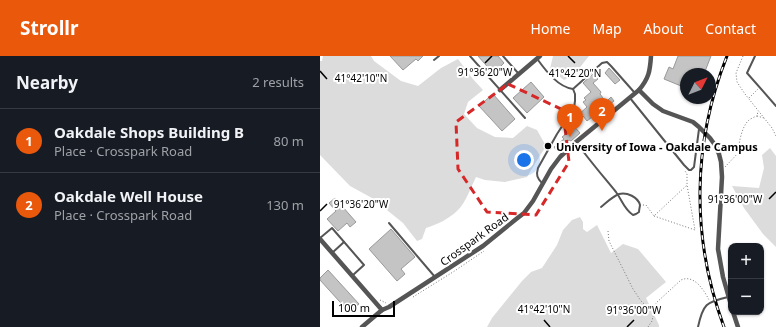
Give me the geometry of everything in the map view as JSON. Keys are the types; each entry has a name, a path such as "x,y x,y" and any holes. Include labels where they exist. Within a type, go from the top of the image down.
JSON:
{"street":[{"name":"Crosspark Road","path":"362,327 382,310 483,246 524,213 533,201 555,162 560,156 637,92 646,82 649,72 650,56"},
{"path":"500,90 539,57"},
{"path":"637,92 663,111 693,122 710,138 715,145 721,162 722,171 718,249 728,297"},
{"path":"320,239 382,310"},
{"path":"734,315 738,327"}],"lane":[{"path":"434,60 439,56"},
{"path":"470,56 525,118"},
{"path":"503,56 519,74"},
{"path":"754,56 747,73 776,106"},
{"path":"539,57 551,76 573,89"},
{"path":"573,89 602,63 607,62 637,92"},
{"path":"543,184 536,174 557,134 574,108 575,94 573,89"},
{"path":"630,98 689,170 694,167 699,127"},
{"path":"576,142 595,168 618,194 625,208 633,215 639,212 640,206 638,200 634,196 618,194 601,207"},
{"path":"389,223 436,277"},
{"path":"320,239 332,228 364,265 352,276"},
{"path":"332,253 344,242"},
{"path":"698,327 703,308 710,302 728,297"}],"path":[{"path":"743,56 736,73 737,82 772,128 776,136"},
{"path":"748,98 760,88"},
{"path":"757,116 758,110"},
{"path":"722,171 739,152 738,148 740,139 748,121 757,116 764,118"},
{"path":"640,206 646,205 654,216 695,230 687,174 682,167 684,165"},
{"path":"654,216 688,185"},
{"path":"608,231 609,241 633,289 641,301 653,312"},
{"path":"408,300 476,257 484,251 483,246"},
{"path":"648,327 652,321 656,303 685,278 692,279 700,285 710,302"}],"highlighted area":[{"path":"508,84 563,110 569,162 536,215 487,212 458,169 456,122"}],"shaded area":[{"path":"323,56 371,56 374,61 401,81 418,86 441,68 458,59 483,90 468,102 464,114 477,128 495,137 513,138 527,126 537,130 546,146 527,177 505,182 485,180 476,177 461,207 443,221 426,228 422,239 417,241 403,223 372,198 350,186 320,155 320,61 322,61"},
{"path":"553,56 589,56 573,76 564,80 550,69"},
{"path":"770,148 776,156 776,247 763,234 744,208 732,186 759,188 764,168 762,155"},
{"path":"580,217 583,222 583,229 587,232 597,225 611,253 623,244 638,249 666,282 646,298 659,327 487,327 492,318 522,281 531,272 542,268 557,245 563,230 572,220"}],"building":[{"path":"390,56 423,56 418,61 416,59 403,70"},
{"path":"478,56 498,56 504,63 492,72"},
{"path":"678,56 711,56 706,68 680,68 680,86 664,79 669,67 673,69"},
{"path":"609,68 620,80 615,84 605,73"},
{"path":"593,74 598,79 593,83 601,92 600,94 606,102 611,97 614,101 609,105 612,108 600,117 597,113 587,121 583,116 579,119 577,116 587,107 583,102 586,100 584,98 591,92 583,83"},
{"path":"531,82 544,97 527,113 513,98"},
{"path":"493,94 515,119 502,131 479,106"},
{"path":"571,123 580,133 571,141 569,140 557,151 554,147 564,139 562,137 570,131 566,127"},
{"path":"335,198 356,222 350,227 347,223 338,231 327,219 336,211 329,203"},
{"path":"391,229 415,257 401,269 405,274 397,281 369,249"},
{"path":"328,270 359,304 349,312 320,280 320,278"}],"railway":[{"path":"724,327 713,293 706,259 701,225 700,191 702,157 707,123 715,89 727,56"}],"place":[{"name":"Oakdale Well House","path":"602,131"},
{"name":"Oakdale Shops Building B","path":"570,137"},
{"name":"University of Iowa - Oakdale Campus","path":"548,146"}]}
